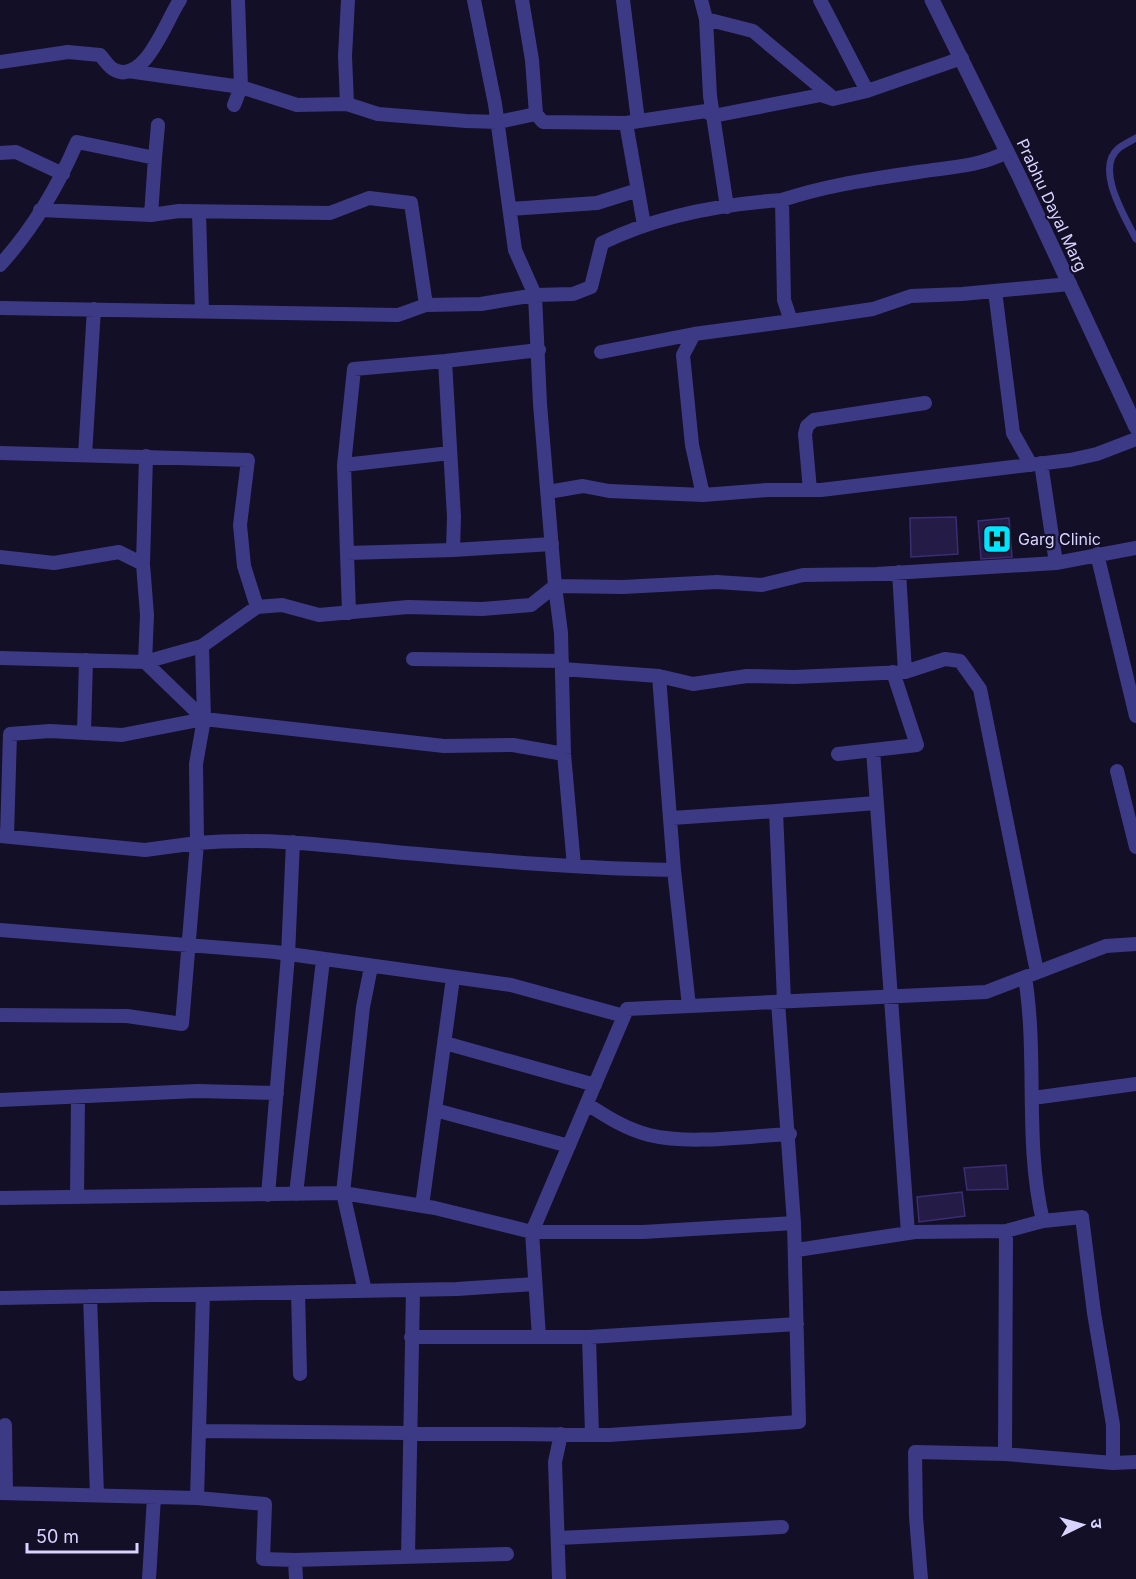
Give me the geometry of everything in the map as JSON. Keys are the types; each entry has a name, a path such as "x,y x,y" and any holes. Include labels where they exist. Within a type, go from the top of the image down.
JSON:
{"street":[{"path":"128,71 147,60 180,0"},
{"path":"234,105 241,87 238,0"},
{"path":"347,104 345,56 348,0"},
{"path":"474,0 498,122 515,250 535,295 562,665 564,754 574,866"},
{"path":"522,0 536,114 543,122 632,122 706,111 713,116 821,95 833,99 867,91 962,58"},
{"path":"623,0 638,190 644,225"},
{"path":"701,0 706,19 710,96 727,207"},
{"path":"820,0 867,91"},
{"name":"Prabhu Dayal Marg","path":"932,0 1007,152 1136,427"},
{"path":"706,19 753,31 833,99"},
{"path":"0,62 68,52 100,55 114,70 241,87 297,105 347,104 378,114 498,122 536,114"},
{"path":"151,214 158,125"},
{"path":"0,265 15,249 63,174 77,142 155,158"},
{"path":"0,153 16,152 63,174"},
{"path":"0,308 398,315 426,305 481,304 535,295 573,294 591,287 602,243 644,225 727,207 782,201 810,190 920,172 969,167 1007,152"},
{"path":"510,209 597,203 638,190"},
{"path":"40,210 151,214 330,213 369,198 411,203 426,305"},
{"path":"782,201 784,300 791,321"},
{"path":"199,212 202,312"},
{"path":"601,352 694,334 873,309 911,296 1070,284"},
{"path":"995,291 1013,433 1036,464 1056,563"},
{"path":"85,455 94,309"},
{"path":"694,334 683,355 692,445 703,495"},
{"path":"349,613 344,465 354,369 539,350"},
{"path":"445,361 454,517 453,550"},
{"path":"810,490 805,434 807,426 814,420 925,403"},
{"path":"548,492 584,486 643,494 703,495 767,490 810,490 1036,464 1097,454 1136,439"},
{"path":"0,453 248,460 240,525 244,566 257,607"},
{"path":"344,465 450,453"},
{"path":"146,456 143,564 147,615 145,662 204,719"},
{"path":"347,553 552,544"},
{"path":"0,658 145,662 202,646 257,607 282,605 319,615 408,607 482,609 531,605 555,586 623,587 717,582 762,585 803,575 1056,563 1136,548"},
{"path":"0,557 54,563 119,552 143,564"},
{"path":"1097,554 1136,716"},
{"path":"838,754 917,745 899,672 899,572"},
{"path":"0,1015 128,1016 182,1024 197,843 196,764 204,719 202,646"},
{"path":"413,659 562,665 659,676 693,684 747,676 795,677 899,672 953,658 964,665 980,689 1031,975 1034,1163 1043,1221"},
{"path":"84,733 86,660"},
{"path":"659,676 672,818 674,870 689,1006"},
{"path":"564,754 513,745 444,746 204,719 122,735 10,734 4,836 146,850 249,839 532,866 674,870"},
{"path":"873,750 908,1233"},
{"path":"1118,771 1136,847"},
{"path":"672,818 876,803"},
{"path":"199,1431 592,1434 799,1422 797,1250 781,1001 776,811"},
{"path":"268,1195 288,954 292,842"},
{"path":"0,930 288,954 511,985 624,1016"},
{"path":"539,1337 532,1232 627,1009 986,992 1106,946 1136,944"},
{"path":"296,1194 323,960"},
{"path":"365,1291 343,1193 363,1007 371,967"},
{"path":"422,1206 453,978"},
{"path":"445,1043 595,1085"},
{"path":"1034,1098 1136,1084"},
{"path":"0,1100 197,1091 277,1093"},
{"path":"77,1197 78,1096"},
{"path":"587,1104 615,1123 651,1135 729,1139 790,1134"},
{"path":"435,1110 569,1146"},
{"path":"0,1198 343,1193 422,1206 532,1232 643,1232 795,1223"},
{"path":"797,1250 908,1233 961,1229 1006,1231 1043,1221 1082,1217 1088,1274 1113,1425 1113,1463"},
{"path":"1005,1454 1006,1231"},
{"path":"0,1298 413,1290 535,1284"},
{"path":"408,1557 413,1290"},
{"path":"298,1292 300,1374"},
{"path":"197,1498 203,1294"},
{"path":"90,1296 97,1495"},
{"path":"411,1337 589,1337 797,1324"},
{"path":"589,1337 592,1434"},
{"path":"6,1425 3,1493 197,1498 264,1504 263,1559 507,1554"},
{"path":"559,1579 555,1462 561,1434"},
{"path":"921,1579 915,1452 1005,1454 1113,1463 1136,1462"},
{"path":"149,1579 154,1497"},
{"path":"559,1538 783,1527"},
{"path":"295,1560 296,1579"}],"lane":[{"path":"1136,138 1118,149 1109,169 1113,192 1136,239"}],"building":[{"path":"956,517 958,554 911,557 910,518"},
{"path":"1009,518 1012,557 981,559 978,521"},
{"path":"1006,1165 1008,1189 967,1190 964,1168"},
{"path":"962,1192 965,1216 919,1222 917,1197"}],"place":[{"name":"Garg Clinic","path":"997,539"}]}
